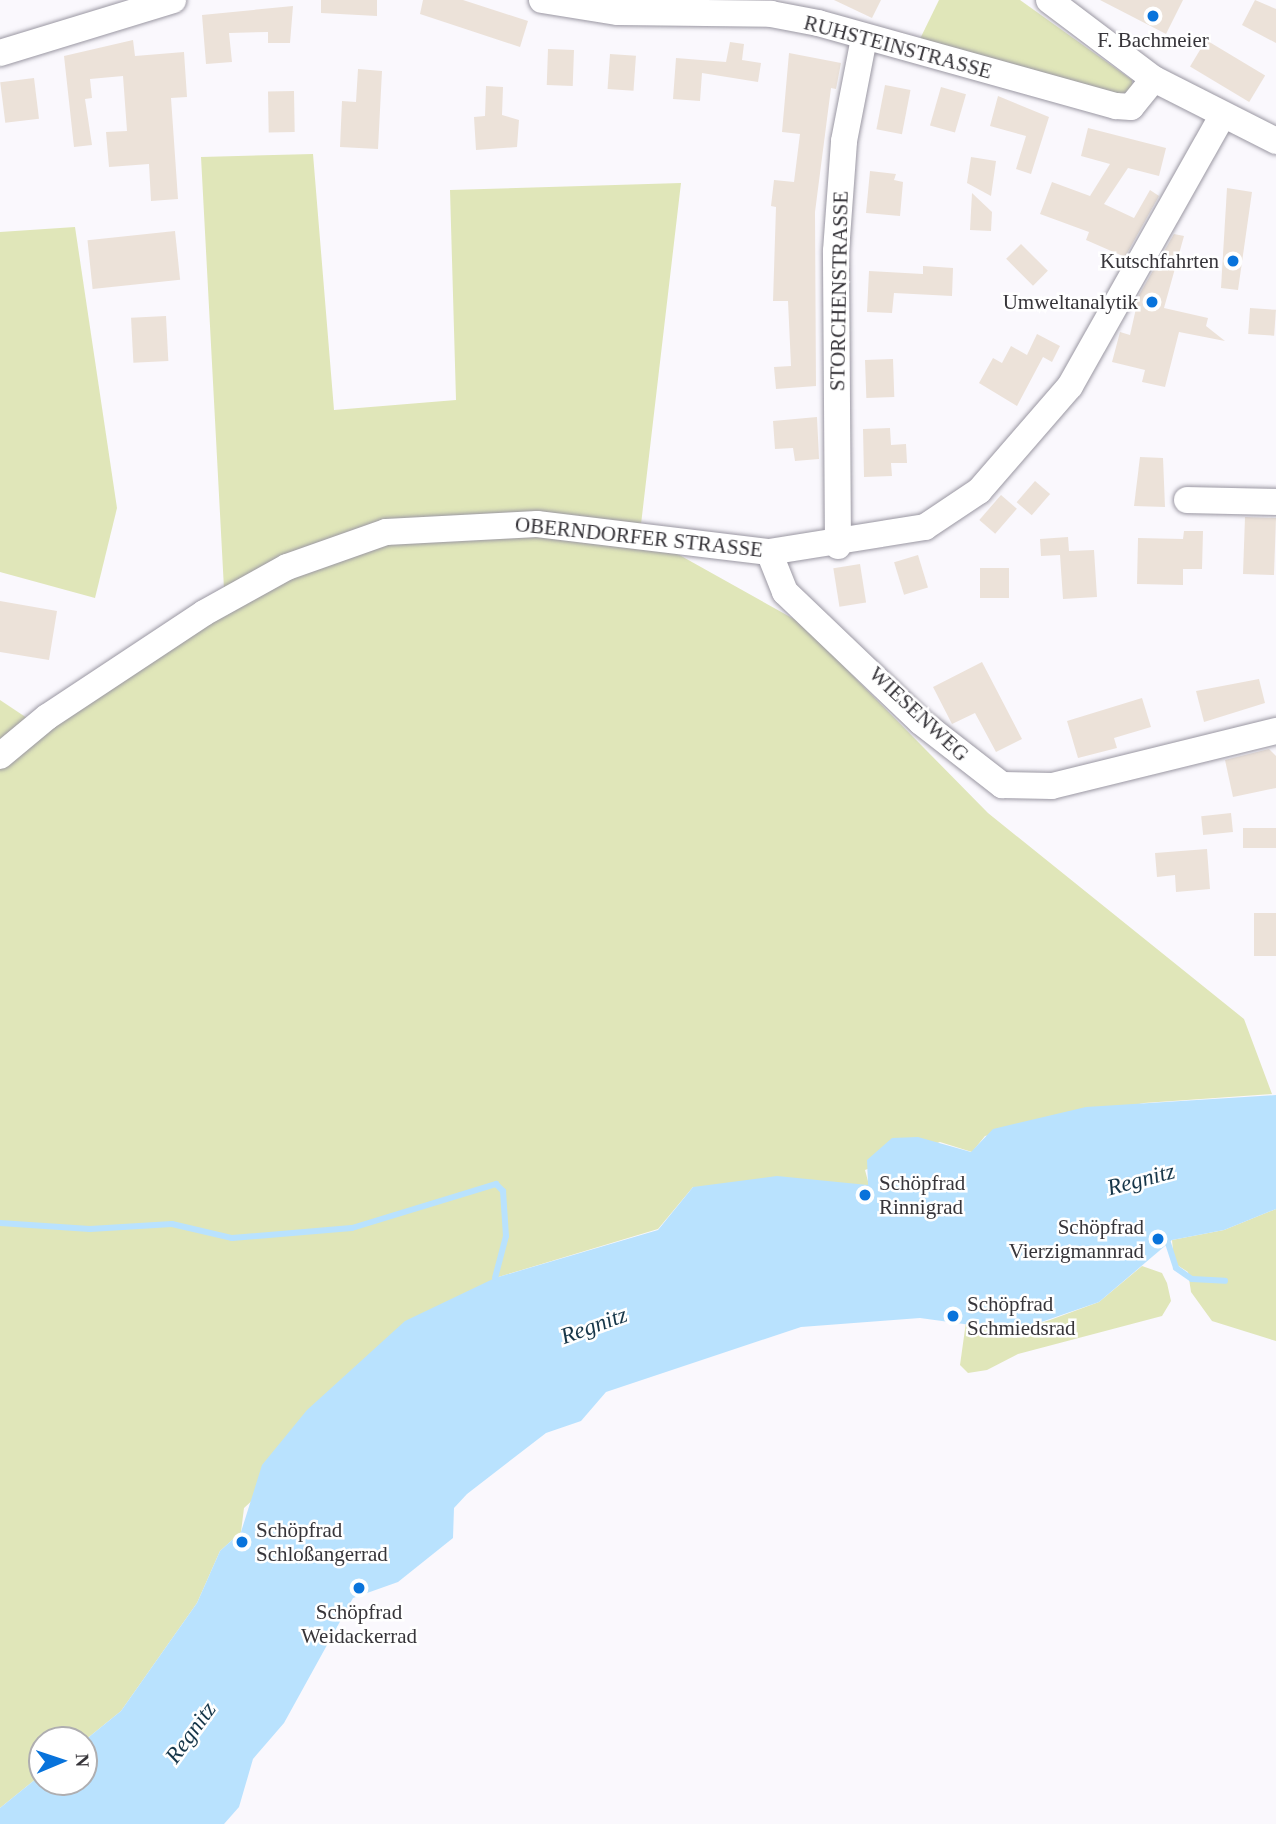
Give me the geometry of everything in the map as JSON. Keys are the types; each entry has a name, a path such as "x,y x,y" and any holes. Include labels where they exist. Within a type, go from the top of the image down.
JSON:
{"street":[{"path":"0,53 173,0"},
{"name":"RUHSTEINSTRASSE","path":"542,0 618,12 771,14 1116,106 1131,107 1154,79"},
{"path":"1049,0 1154,79 1221,118 1276,141"},
{"name":"STORCHENSTRASSE","path":"838,546 836,243 844,141 864,38"},
{"name":"OBERNDORFER STRASSE","path":"0,756 23,737 204,613 287,567 386,532 537,524 769,552 838,546 925,527 979,491 1070,386 1221,118"},
{"path":"1187,500 1276,502"},
{"name":"WIESENWEG","path":"769,552 785,592 921,722 1002,785 1052,786 1276,731"}],"green space":[{"path":"939,0 1020,0 1132,80 1133,88 1119,96 919,41"},
{"path":"313,154 334,410 456,400 450,190 681,183 640,533 801,623 988,813 1244,1019 1272,1094 1144,1103 985,1136 972,1152 940,1142 865,1170 869,1185 693,1187 658,1229 495,1278 244,1508 241,1532 220,1551 197,1603 121,1711 98,1730 98,1726 28,1726 28,1785 0,1808 0,700 42,728 224,589 201,157"},
{"path":"75,227 117,508 95,598 0,572 0,232"},
{"path":"1276,1209 1276,1341 1212,1321 1191,1292 1188,1272 1174,1263 1172,1240 1224,1230"},
{"path":"1142,1266 1162,1273 1167,1283 1171,1301 1162,1316 1018,1354 987,1370 968,1373 960,1365 966,1322 1015,1331 1050,1320 1099,1302"}],"water":[{"name":"Regnitz","path":"1276,1095 1276,1209 1224,1230 1172,1240 1099,1302 1015,1331 920,1318 801,1327 606,1392 581,1421 546,1433 467,1494 454,1508 453,1538 398,1582 353,1598 284,1723 253,1759 239,1807 224,1824 0,1824 0,1808 28,1785 28,1796 98,1796 98,1730 121,1711 197,1603 220,1551 241,1532 262,1465 307,1410 405,1321 495,1278 658,1230 693,1187 777,1176 868,1185 867,1160 892,1138 918,1137 971,1152 993,1129 1086,1107"}],"building":[{"path":"321,0 377,0 377,16 321,13"},
{"path":"423,0 463,0 528,21 520,47 420,14"},
{"path":"834,0 881,0 872,18"},
{"name":"F. Bachmeier","path":"1100,0 1183,0 1166,34"},
{"path":"1255,0 1276,9 1276,43 1242,25"},
{"path":"293,6 290,43 268,43 268,32 229,33 232,62 206,64 202,15"},
{"path":"133,40 135,56 184,52 187,97 171,98 178,199 151,201 149,164 109,167 106,132 127,131 123,76 90,79 92,98 85,99 92,145 74,147 64,56"},
{"path":"1206,40 1265,76 1249,102 1190,67"},
{"path":"730,42 744,44 742,60 761,63 758,82 702,73 700,101 673,99 676,58 726,62"},
{"path":"548,49 574,50 573,86 547,85"},
{"path":"789,53 841,63 836,89 831,88 815,212 816,386 776,389 774,367 791,366 788,301 773,301 776,207 771,206 774,180 794,182 800,134 782,132"},
{"path":"610,54 636,56 633,91 608,89"},
{"path":"358,69 382,71 378,149 340,147 342,101 356,102"},
{"path":"34,78 39,119 5,123 0,82"},
{"path":"885,85 911,90 902,134 876,129"},
{"path":"486,86 503,87 502,115 519,120 517,147 476,150 474,117 485,116"},
{"path":"941,87 966,94 955,133 930,125"},
{"path":"268,91 294,91 295,132 269,132"},
{"path":"998,96 1049,117 1031,174 1016,169 1026,136 990,126"},
{"path":"1088,128 1166,148 1159,176 1128,168 1104,204 1134,218 1150,190 1159,196 1125,257 1086,240 1089,232 1040,214 1052,182 1090,196 1110,164 1081,156"},
{"path":"971,157 996,161 991,196 967,183"},
{"path":"870,171 896,174 894,180 903,182 900,216 866,213"},
{"name":"Kutschfahrten","path":"1227,188 1252,192 1238,290 1221,288"},
{"path":"972,193 992,212 991,231 970,230"},
{"path":"175,231 180,280 93,289 87,240"},
{"path":"1174,234 1184,236 1164,308 1208,318 1206,326 1225,341 1179,332 1165,387 1142,382 1145,370 1112,362 1120,332 1130,335 1139,295"},
{"path":"1021,244 1048,271 1033,286 1006,259"},
{"path":"923,266 953,268 952,296 894,293 892,313 867,312 869,271 923,274"},
{"path":"1250,308 1276,310 1274,336 1248,334"},
{"path":"166,316 168,361 133,363 131,318"},
{"path":"1037,334 1060,346 1052,362 1043,357 1017,406 979,383 993,358 1002,363 1011,346 1027,355"},
{"path":"893,359 894,397 866,398 865,360"},
{"path":"817,417 819,459 795,461 793,448 775,449 773,421"},
{"path":"890,428 891,445 906,444 907,463 891,463 892,476 864,477 863,429"},
{"path":"1140,457 1163,458 1165,507 1134,506"},
{"path":"1035,481 1050,494 1032,515 1017,502"},
{"path":"1001,495 1017,509 995,534 979,520"},
{"path":"1245,517 1276,518 1274,575 1243,574"},
{"path":"1184,531 1203,531 1202,569 1183,569 1183,585 1137,584 1138,538 1183,539"},
{"path":"1068,537 1069,551 1094,550 1097,597 1063,599 1060,555 1041,556 1040,539"},
{"path":"918,555 928,588 904,595 894,562"},
{"path":"860,564 866,603 839,607 833,568"},
{"path":"980,568 1009,568 1009,598 980,598"},
{"path":"0,601 57,611 49,660 0,652"},
{"path":"982,662 1022,739 996,752 975,713 952,724 933,687"},
{"path":"1259,679 1265,703 1204,722 1196,691"},
{"path":"1142,698 1151,727 1114,738 1117,748 1078,758 1067,721"},
{"path":"1269,749 1276,756 1276,788 1233,797 1225,760"},
{"path":"1231,813 1233,832 1203,835 1201,816"},
{"path":"1243,828 1276,828 1276,848 1243,848"},
{"path":"1207,849 1210,889 1176,892 1175,875 1157,877 1155,853"},
{"path":"1254,913 1276,913 1276,956 1254,956"}],"waterway":[{"path":"0,1223 90,1229 172,1224 232,1238 352,1228 496,1184 503,1191 506,1236 495,1278"},
{"path":"1167,1240 1176,1268 1192,1279 1225,1281"}],"place":[{"name":"F. Bachmeier","path":"1153,16"},
{"name":"Kutschfahrten","path":"1233,261"},
{"name":"Umweltanalytik","path":"1152,302"},
{"name":"Schöpfrad Rinnigrad","path":"865,1195"},
{"name":"Schöpfrad Vierzigmannrad","path":"1158,1239"},
{"name":"Schöpfrad Schmiedsrad","path":"953,1316"},
{"name":"Schöpfrad Schloßangerrad","path":"242,1542"},
{"name":"Schöpfrad Weidackerrad","path":"359,1588"}]}
